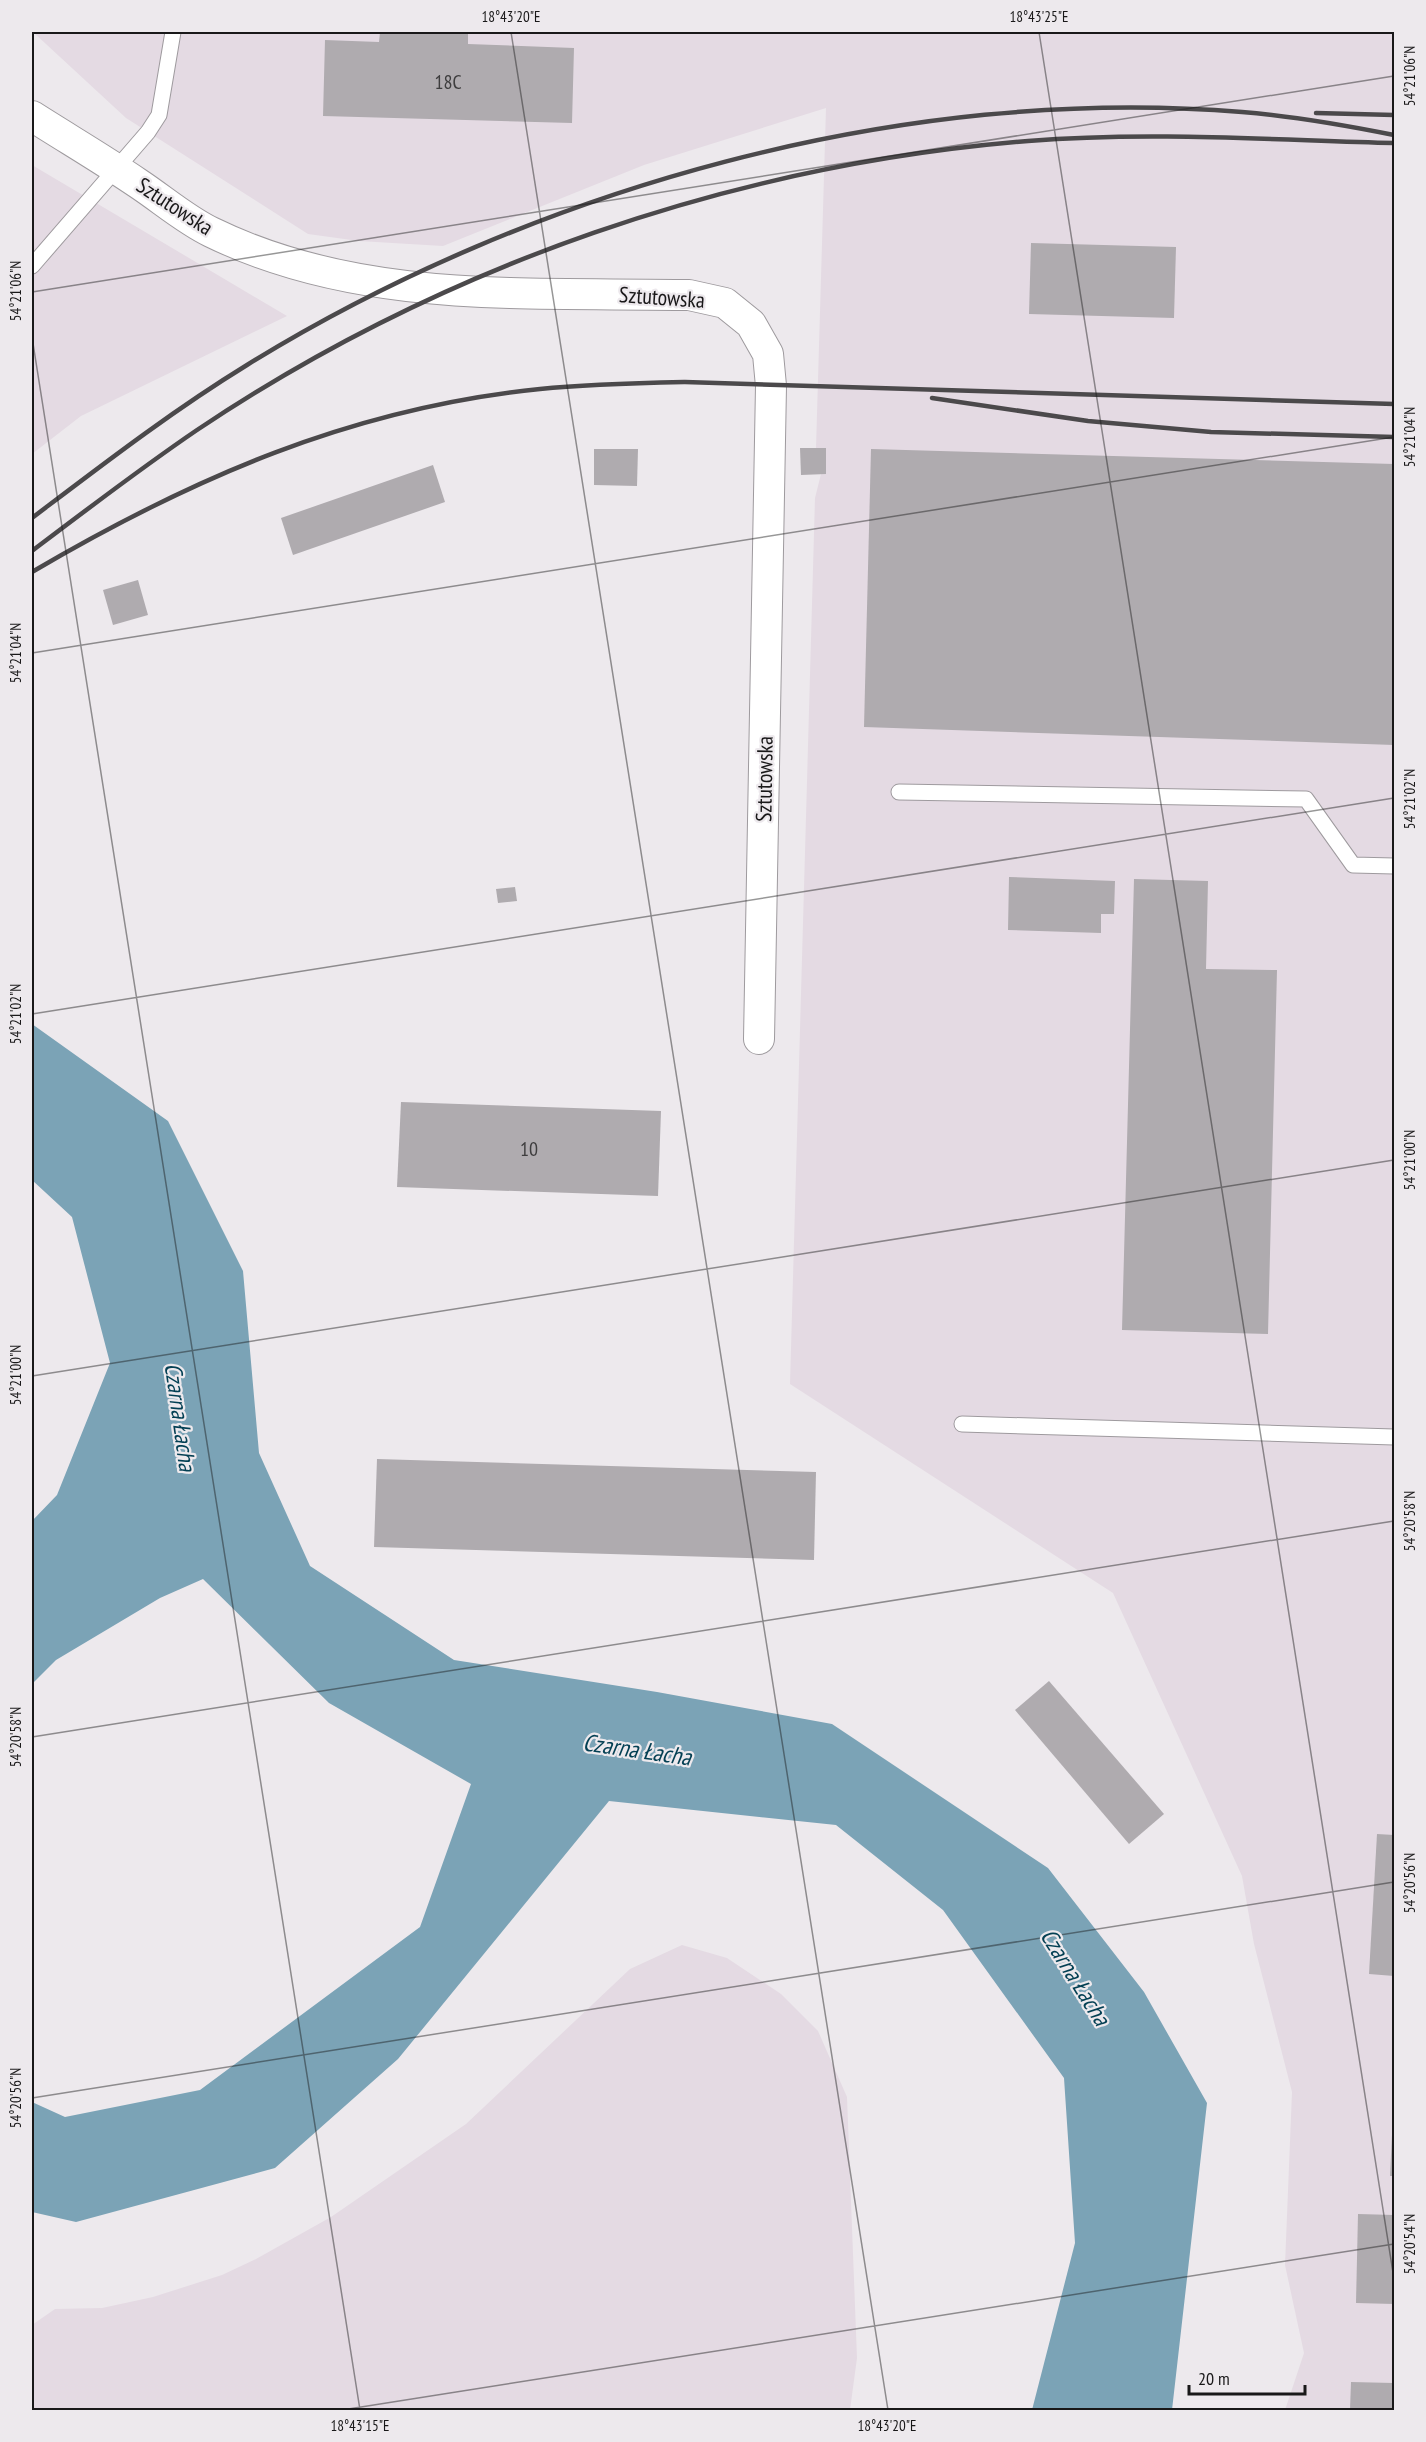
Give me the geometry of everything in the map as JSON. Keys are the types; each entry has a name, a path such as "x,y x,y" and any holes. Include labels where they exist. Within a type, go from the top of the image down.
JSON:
{"street":[{"name":"Sztutowska","path":"32,116 210,231 293,265 392,286 449,291 689,295 725,303 751,324 768,354 771,386 759,1039"}],"lane":[{"path":"32,266 117,169 159,115 173,32"},
{"path":"899,792 1306,799 1353,865 1395,866"},
{"path":"962,1424 1395,1437"}],"shaded area":[{"path":"33,32 1394,32 1394,2410 1285,2410 1304,2353 1285,2265 1292,2092 1254,1944 1242,1876 1113,1593 790,1384 815,498 821,474 826,474 826,448 816,448 826,108 644,165 443,246 359,241 308,234 126,118"},
{"path":"32,165 287,316 81,416 32,454"},
{"path":"682,1945 727,1958 781,1994 818,2031 847,2097 857,2358 850,2410 32,2410 32,2325 55,2309 102,2308 153,2297 222,2275 256,2259 331,2217 466,2124 630,1969"}],"water":[{"name":"Czarna Łacha","path":"32,1024 168,1121 243,1271 259,1453 310,1566 454,1660 657,1692 832,1724 1048,1868 1144,1992 1207,2103 1172,2410 1032,2410 1075,2243 1064,2078 943,1910 836,1825 609,1801 398,2059 275,2168 76,2222 32,2212 32,2102 65,2117 200,2090 420,1927 471,1784 329,1703 203,1579 160,1598 56,1660 32,1684 32,1521 57,1495 110,1363 72,1217 32,1180"}],"building":[{"path":"380,32 468,32 468,44 574,48 572,123 323,116 325,40 379,42"},
{"path":"1031,243 1176,247 1174,318 1029,314"},
{"path":"800,448 826,448 826,474 801,475"},
{"path":"594,449 638,449 637,486 594,485"},
{"path":"871,449 1394,464 1394,745 864,727"},
{"path":"433,465 445,502 293,555 281,518"},
{"path":"138,580 148,615 113,625 103,590"},
{"path":"1009,877 1115,881 1114,914 1101,914 1101,933 1008,930"},
{"path":"1134,879 1208,881 1206,969 1277,970 1268,1334 1122,1330"},
{"path":"515,887 517,901 498,903 496,889"},
{"path":"401,1102 661,1111 658,1196 397,1187"},
{"path":"377,1459 816,1472 814,1560 374,1547"},
{"path":"1049,1681 1164,1814 1129,1844 1015,1710"},
{"path":"1377,1834 1394,1835 1394,1976 1369,1974"},
{"path":"1393,2114 1394,2176 1390,2176"},
{"path":"1358,2214 1394,2215 1394,2304 1356,2303"},
{"path":"1351,2382 1394,2383 1394,2410 1350,2410"}],"railway":[{"path":"32,518 138,439 219,383 358,302 476,247 599,200 725,162 854,133 985,115 1114,108 1242,112 1318,121 1394,135"},
{"path":"1316,113 1394,115"},
{"path":"32,551 197,430 291,371 389,319 490,272 594,233 700,199 808,173 918,154 1028,141 1165,136 1394,143"},
{"path":"32,572 152,506 276,452 339,430 404,412 471,398 540,389 685,382 1394,404"},
{"path":"932,398 1088,421 1211,432 1394,437"}]}
